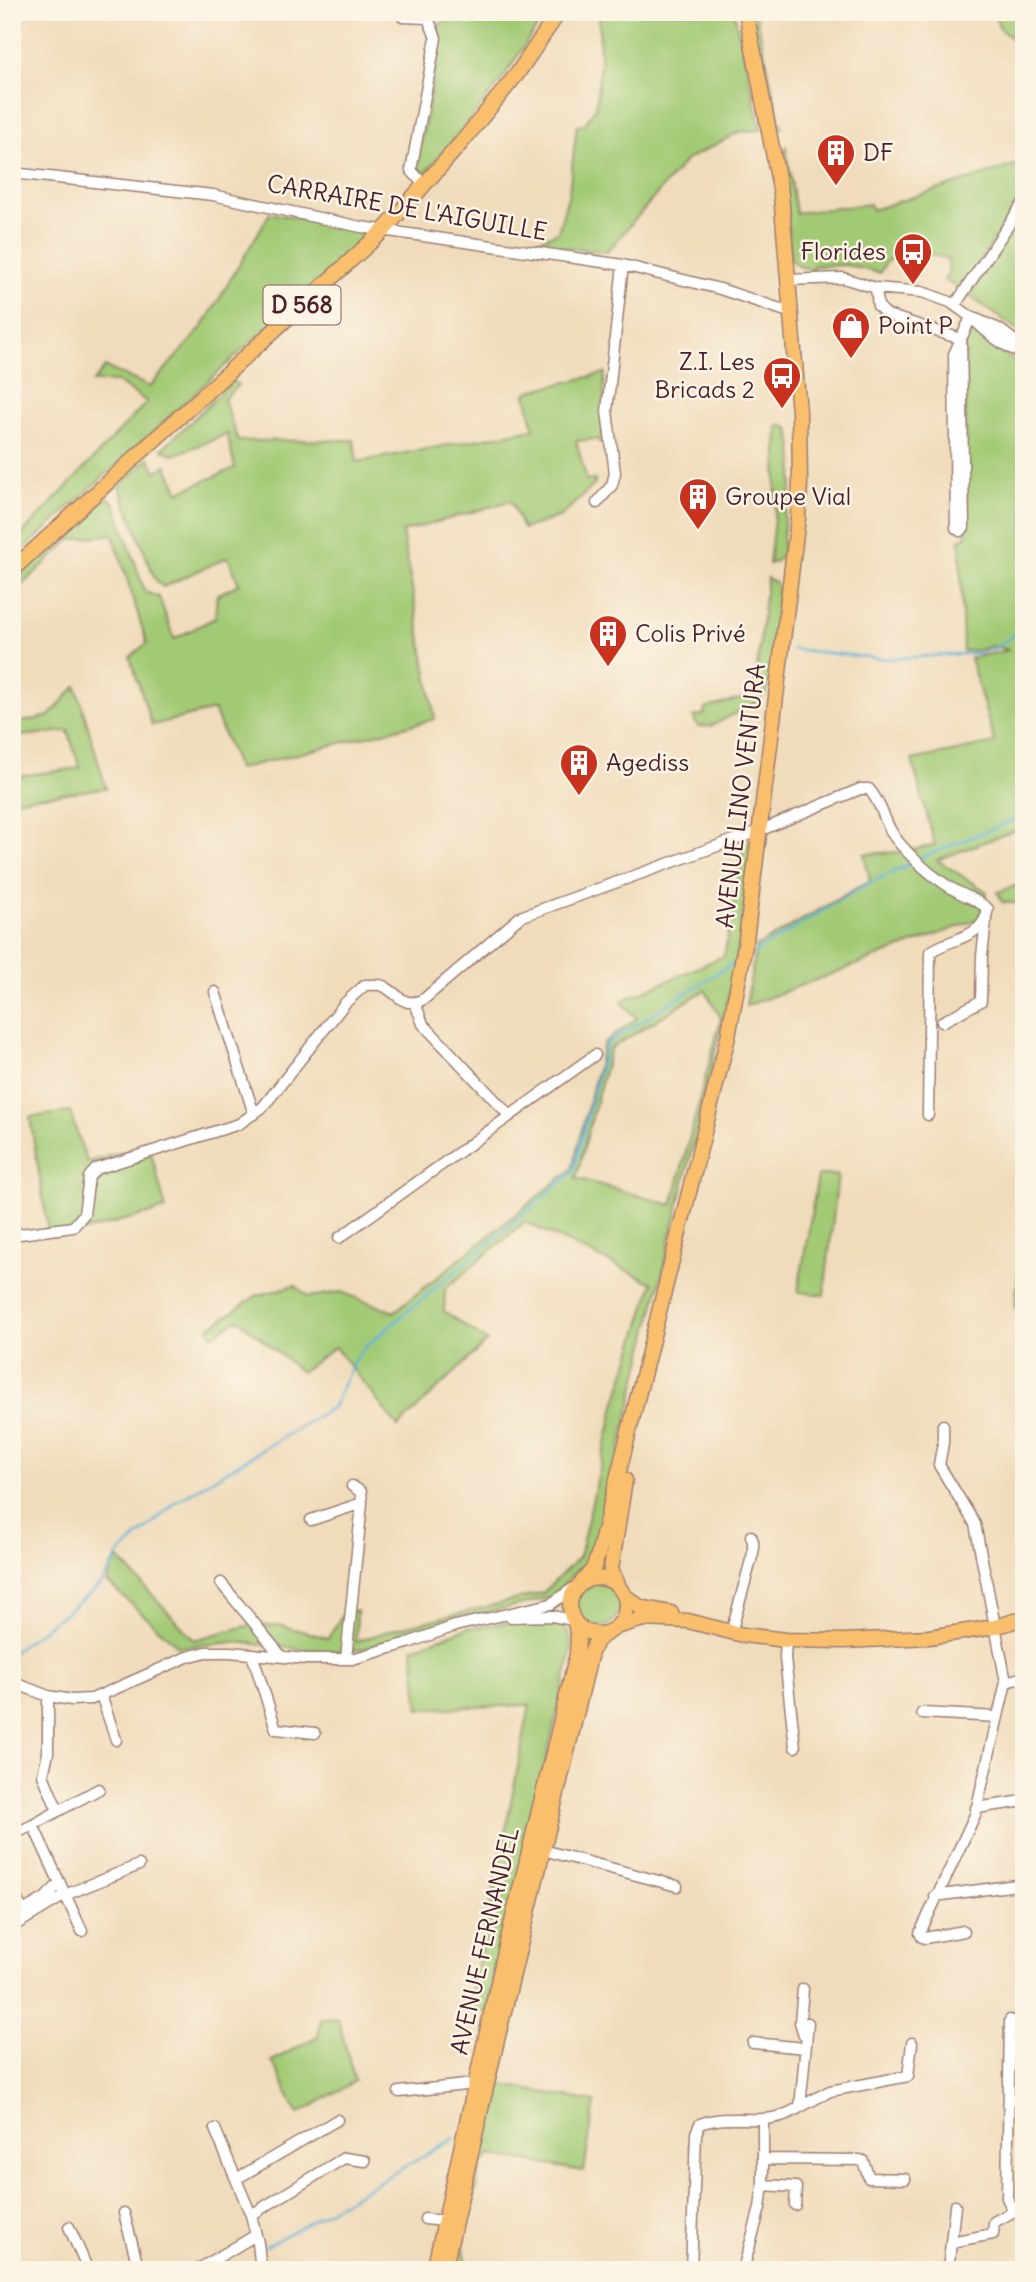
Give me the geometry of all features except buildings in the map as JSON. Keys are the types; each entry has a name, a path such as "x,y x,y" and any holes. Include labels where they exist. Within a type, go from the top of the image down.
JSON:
{"main road":[{"name":"D 568","path":"12,570 384,230 462,142 517,74 559,12"},
{"name":"AVENUE LINO VENTURA","path":"740,12 754,58"},
{"name":"AVENUE LINO VENTURA","path":"581,1583 593,1569 598,1555 728,1037 746,940 798,518 799,412 781,194 746,12"},
{"name":"AVENUE LINO VENTURA","path":"622,1591 611,1569 612,1554 637,1406"},
{"path":"688,1621 643,1619 613,1629 589,1633 574,1621 570,1601 573,1592 581,1583 597,1577 613,1581 640,1607 731,1633 786,1640 844,1641 929,1637 995,1627 1024,1618"},
{"path":"613,1629 626,1611 622,1591"},
{"name":"AVENUE FERNANDEL","path":"435,2270 527,1858 578,1654 574,1621"},
{"name":"AVENUE FERNANDEL","path":"444,2270 591,1653 596,1641 613,1629"}],"street":[{"path":"401,12 403,17 428,18 436,38 411,170 424,185"},
{"name":"CARRAIRE DE L'AIGUILLE","path":"12,173 213,195 384,230 623,265 720,289 789,312"},
{"path":"955,305 1024,202"},
{"path":"597,503 612,485 615,473 607,411 623,265"},
{"path":"788,281 843,278 876,288 922,292 936,296 971,317 993,339 1024,354"},
{"path":"876,288 878,306 887,315 961,339"},
{"path":"961,339 964,528 960,531 956,528 954,354 971,317"},
{"path":"971,317 999,330 1024,348"},
{"path":"12,1235 73,1227 84,1214 89,1177 96,1169 239,1124 254,1114 263,1107 345,1003 365,985 381,985 408,1003 415,1003 424,999 520,917 759,831 860,789 869,789 876,797 890,833 927,872 960,893 979,901 988,909 982,956 982,1001 942,1022"},
{"path":"928,1115 930,952 941,944 977,931 986,920"},
{"path":"215,992 254,1114"},
{"path":"415,1003 423,1024 509,1115"},
{"path":"339,1238 595,1055"},
{"path":"943,1425 939,1465 975,1524 1006,1682 976,1808 919,1933 925,1938 964,1931"},
{"path":"346,1659 362,1503 361,1492 352,1486"},
{"path":"312,1520 362,1503"},
{"path":"731,1633 754,1553 751,1536"},
{"path":"221,1583 282,1657"},
{"path":"12,1682 47,1696 72,1700 93,1699 187,1657 206,1652 306,1659 346,1659 369,1655 455,1626 551,1604 581,1583"},
{"path":"487,1618 552,1616 574,1621"},
{"path":"786,1640 785,1658 795,1746"},
{"path":"253,1654 276,1729 315,1733"},
{"path":"1006,1682 1024,1676"},
{"path":"101,1695 116,1740"},
{"path":"47,1696 48,1753 43,1775 58,1811"},
{"path":"922,1713 998,1717"},
{"path":"12,1835 99,1789"},
{"path":"976,1808 1024,1801"},
{"path":"33,1825 82,1931"},
{"path":"543,1850 677,1886"},
{"path":"12,1927 65,1895 139,1865"},
{"path":"12,1891 23,1911 45,1898 60,1883"},
{"path":"935,1896 1024,1884"},
{"path":"803,1989 800,2022 806,2044"},
{"path":"1010,2021 1007,2198 1011,2206 1021,2209"},
{"path":"800,2107 808,2023"},
{"path":"753,2043 806,2044"},
{"path":"691,2270 696,2133 700,2124 711,2120 764,2120 787,2116 830,2091 908,2076 912,2043"},
{"path":"399,2092 475,2084"},
{"path":"236,2179 337,2120"},
{"path":"743,2270 760,2208 764,2120"},
{"path":"215,2129 251,2214 261,2270"},
{"path":"251,2214 344,2158 365,2161"},
{"path":"763,2161 860,2160 863,2161 869,2178 905,2179"},
{"path":"763,2161 817,2165"},
{"path":"763,2185 796,2187 795,2205"},
{"path":"948,2270 955,2206"},
{"path":"951,2242 993,2234 993,2222 1021,2209"},
{"path":"124,2213 139,2270"},
{"path":"425,2219 444,2221"},
{"path":"69,2227 88,2270"},
{"path":"197,2270 256,2235"}],"green space":[{"path":"478,12 547,12 499,84 425,174 419,172 417,165 439,45 438,24"},
{"path":"599,12 734,12 761,130 739,132 686,160 607,252 530,244 558,232 569,193 577,125 584,125 596,107 600,63"},
{"path":"749,12 755,12 783,128 777,128 775,124"},
{"path":"994,12 1024,12 1024,48 1000,29"},
{"path":"786,148 796,213 870,204 872,210 1015,165 1024,167 1024,194 961,290 944,280 949,270 948,262 943,257 915,253 892,257 880,273 846,265 813,266 813,271 796,265 791,260 782,157"},
{"path":"1024,210 1024,334 968,295"},
{"path":"270,213 365,233 362,241 12,560 12,545 147,402 117,382 93,382 105,367 150,387 203,326"},
{"path":"970,332 1024,367 1024,827 937,860 987,892 979,919 746,1006 756,947 870,880 864,854 901,852 935,845 912,760 995,743 970,658 1009,650 991,646 963,651 960,539 966,538 965,340"},
{"path":"605,373 603,431 600,443 596,439 576,441 587,481 595,480 595,484 561,516 523,529 511,501 402,532 435,719 238,769 214,710 152,725 130,657 147,643 113,534 70,540 12,594 12,582 104,499 109,498 115,504 145,592 159,597 174,639 215,618 217,595 239,584 228,557 163,587 155,579 119,486 149,458 156,472 166,465 179,492 235,468 227,434 174,455 162,449 233,381 238,385 224,399 238,441 354,440 357,462 534,429 526,394"},
{"path":"778,425 788,427 794,460 792,488 785,510 782,553 777,561 769,564 775,510"},
{"path":"767,578 778,587 775,642 767,692 755,703 711,726 698,727 693,717 705,714 704,709 754,695"},
{"path":"76,686 106,788 12,800 12,777 80,768 68,731 12,737 12,724 49,716"},
{"path":"749,840 752,844 735,970 592,1558 550,1598 448,1621 363,1649 328,1652 236,1642 179,1647 107,1582 118,1558 194,1640 246,1626 279,1625 328,1638 345,1611 357,1611 356,1642 391,1630 543,1593 579,1557 615,1405 653,1283 525,1222 445,1289 444,1311 487,1341 398,1427 335,1347 301,1372 238,1319 212,1336 209,1328 256,1296 295,1285 308,1297 341,1292 394,1312 572,1169 604,1043 637,1018 621,1001 724,956 744,843","holes":["705,990 721,1018 672,1205 576,1178 610,1049"]},
{"path":"1024,883 1024,904 1002,902 998,892"},
{"path":"70,1112 87,1162 149,1145 166,1209 73,1234 49,1236 30,1117"},
{"path":"1024,1126 1024,1307 1015,1308 1020,1250"},
{"path":"818,1175 838,1175 824,1295 798,1292"},
{"path":"598,1583 607,1584 614,1589 619,1596 619,1614 614,1621 607,1626 598,1627 589,1626 582,1621 577,1614 576,1605 577,1596 582,1589 589,1584"},
{"path":"519,1621 547,1621 561,1625 570,1638 572,1649 487,2013 468,2008 530,1705 419,1709 413,1648 467,1628"},
{"path":"321,2018 338,2019 355,2081 298,2114 272,2061 318,2036"},
{"path":"493,2083 595,2102 584,2171 490,2155 481,2165 463,2244 467,2264 499,2270 453,2270"}],"waterway":[{"path":"792,649 884,659 980,653 995,648 1024,628"},
{"path":"920,858 1024,816"},
{"path":"752,954 862,887 910,864"},
{"path":"12,1653 101,1584 120,1553 177,1501 333,1407 355,1359 363,1349 573,1172 606,1044 733,963"},
{"path":"265,2247 455,2138"}],"place":[{"name":"DF","path":"836,187"},
{"name":"Florides","path":"913,286"},
{"name":"Point P","path":"851,360"},
{"name":"Z.I. Les Bricads 2","path":"782,410"},
{"name":"Groupe Vial","path":"698,531"},
{"name":"Colis Privé","path":"608,668"},
{"name":"Agediss","path":"579,797"}]}
